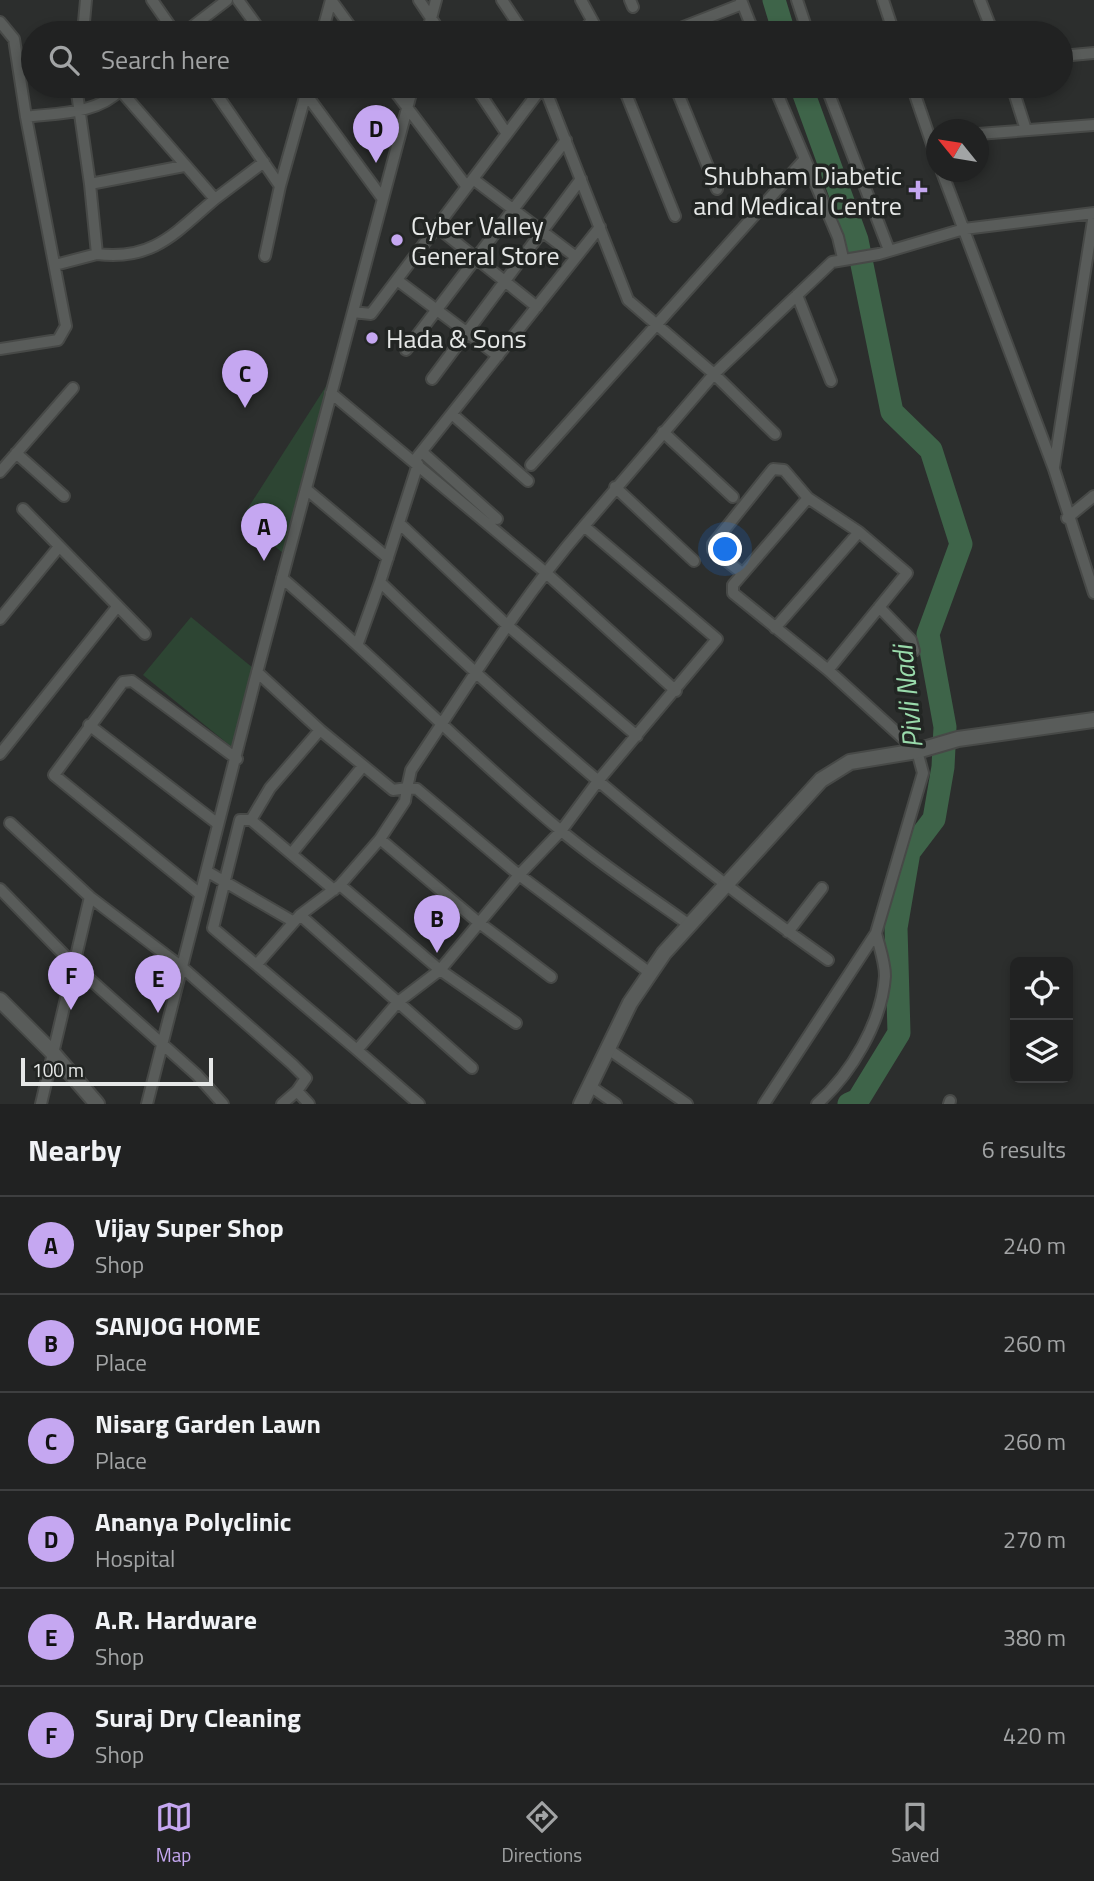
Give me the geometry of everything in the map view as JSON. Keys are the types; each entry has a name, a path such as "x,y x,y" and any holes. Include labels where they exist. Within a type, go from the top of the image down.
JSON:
{"street":[{"path":"84,21 86,0"},
{"path":"152,0 167,21"},
{"path":"200,21 227,0"},
{"path":"238,0 253,21"},
{"path":"325,21 331,0"},
{"path":"331,0 346,21"},
{"path":"419,0 433,21"},
{"path":"430,21 436,0"},
{"path":"502,0 516,21"},
{"path":"581,0 592,20"},
{"path":"797,0 804,21"},
{"path":"883,0 890,21"},
{"path":"979,0 988,21"},
{"path":"697,21 742,2 749,21"},
{"path":"5,27 21,96"},
{"path":"1073,55 1094,53"},
{"path":"0,349 58,340 66,326 22,98"},
{"path":"78,98 97,254"},
{"path":"26,117 79,110 111,98"},
{"path":"129,98 215,200"},
{"path":"219,98 280,186"},
{"path":"265,256 302,98"},
{"path":"311,98 383,199"},
{"path":"400,98 470,183 514,210 576,257"},
{"path":"147,1104 257,672 410,98"},
{"path":"483,98 507,134"},
{"path":"353,312 371,314 535,98"},
{"path":"549,98 628,300 714,374 775,434"},
{"path":"628,98 675,216"},
{"path":"680,98 717,189"},
{"path":"779,98 803,161 838,237 843,258"},
{"path":"830,98 884,252"},
{"path":"917,98 926,120"},
{"path":"1016,98 1026,130"},
{"path":"989,133 1094,125"},
{"path":"406,350 566,140"},
{"path":"531,465 803,161"},
{"path":"55,265 97,254 114,257 147,252 163,243 264,162"},
{"path":"90,184 184,166"},
{"path":"432,379 581,179"},
{"path":"947,182 1054,469 1067,518 1094,593"},
{"path":"258,963 297,919 337,887 380,839 405,801 411,770 545,572 714,374 832,262 884,252 964,229 1094,213 1054,469"},
{"path":"437,227 537,307"},
{"path":"358,643 388,558 416,463 422,452 600,227"},
{"path":"397,279 498,356"},
{"path":"797,295 831,381"},
{"path":"0,472 73,388"},
{"path":"331,393 545,572 676,691"},
{"path":"452,414 528,481"},
{"path":"663,432 733,497"},
{"path":"422,452 497,519"},
{"path":"16,453 64,496"},
{"path":"742,573 713,550 713,544 773,469 784,470 808,498 859,532 906,573 828,670"},
{"path":"615,487 694,561"},
{"path":"306,489 388,558"},
{"path":"1067,518 1094,496"},
{"path":"764,1104 876,933 915,808 923,773 917,751 828,670 733,593 733,585 742,573 808,498"},
{"path":"23,509 58,548 64,548 145,634"},
{"path":"399,523 508,625 637,736"},
{"path":"357,1050 398,1002 440,970 478,922 561,831 598,781 717,639 584,526"},
{"path":"775,628 859,532"},
{"path":"0,619 58,548"},
{"path":"282,578 358,643 441,726 561,831 688,924"},
{"path":"380,582 475,674 598,781 726,887 828,960"},
{"path":"0,754 4,740 117,607"},
{"path":"879,607 912,640 914,651"},
{"path":"257,672 320,730 393,790 416,789 519,875 650,973"},
{"path":"200,894 55,779 56,771 123,682 132,681 237,759"},
{"path":"581,1104 630,1003 650,973 688,924 726,887 821,780 850,762 917,751 958,739 1094,720"},
{"path":"89,725 219,819 246,820 337,887 440,970 516,1023"},
{"path":"320,730 246,820 225,880 213,928 258,963 419,1104"},
{"path":"292,853 363,766"},
{"path":"10,823 90,897 183,968 306,1078 297,1091 282,1104"},
{"path":"380,839 478,922 551,977"},
{"path":"208,872 297,919 398,1002 472,1068"},
{"path":"788,932 822,888"},
{"path":"0,889 75,966 163,1043 223,1104"},
{"path":"41,1104 90,897"},
{"path":"817,1104 849,1068 881,1003 885,973 876,933"},
{"path":"0,1000 52,1052 97,1104"},
{"path":"608,1049 687,1104"},
{"path":"590,1086 616,1104"},
{"path":"297,1091 309,1104"}],"green space":[{"path":"330,380 283,553 241,519"},
{"path":"191,617 253,668 233,748 143,675"}],"waterway":[{"name":"Pivli Nadi","path":"774,0 780,21"},
{"name":"Pivli Nadi","path":"805,98 857,240 892,412 931,450 961,544 928,634 945,727 943,767 934,819 909,852 896,928 899,1033 858,1100 849,1104"}],"place":[{"name":"Ananya Polyclinic","path":"376,163"},
{"name":"Shubham Diabetic and Medical Centre","path":"918,190"},
{"name":"Cyber Valley General Store","path":"397,240"},
{"name":"Hada & Sons","path":"372,338"},
{"name":"Nisarg Garden Lawn","path":"245,408"},
{"name":"Vijay Super Shop","path":"264,561"},
{"name":"SANJOG HOME","path":"437,953"},
{"name":"Suraj Dry Cleaning","path":"71,1010"},
{"name":"A.R. Hardware","path":"158,1013"}]}
